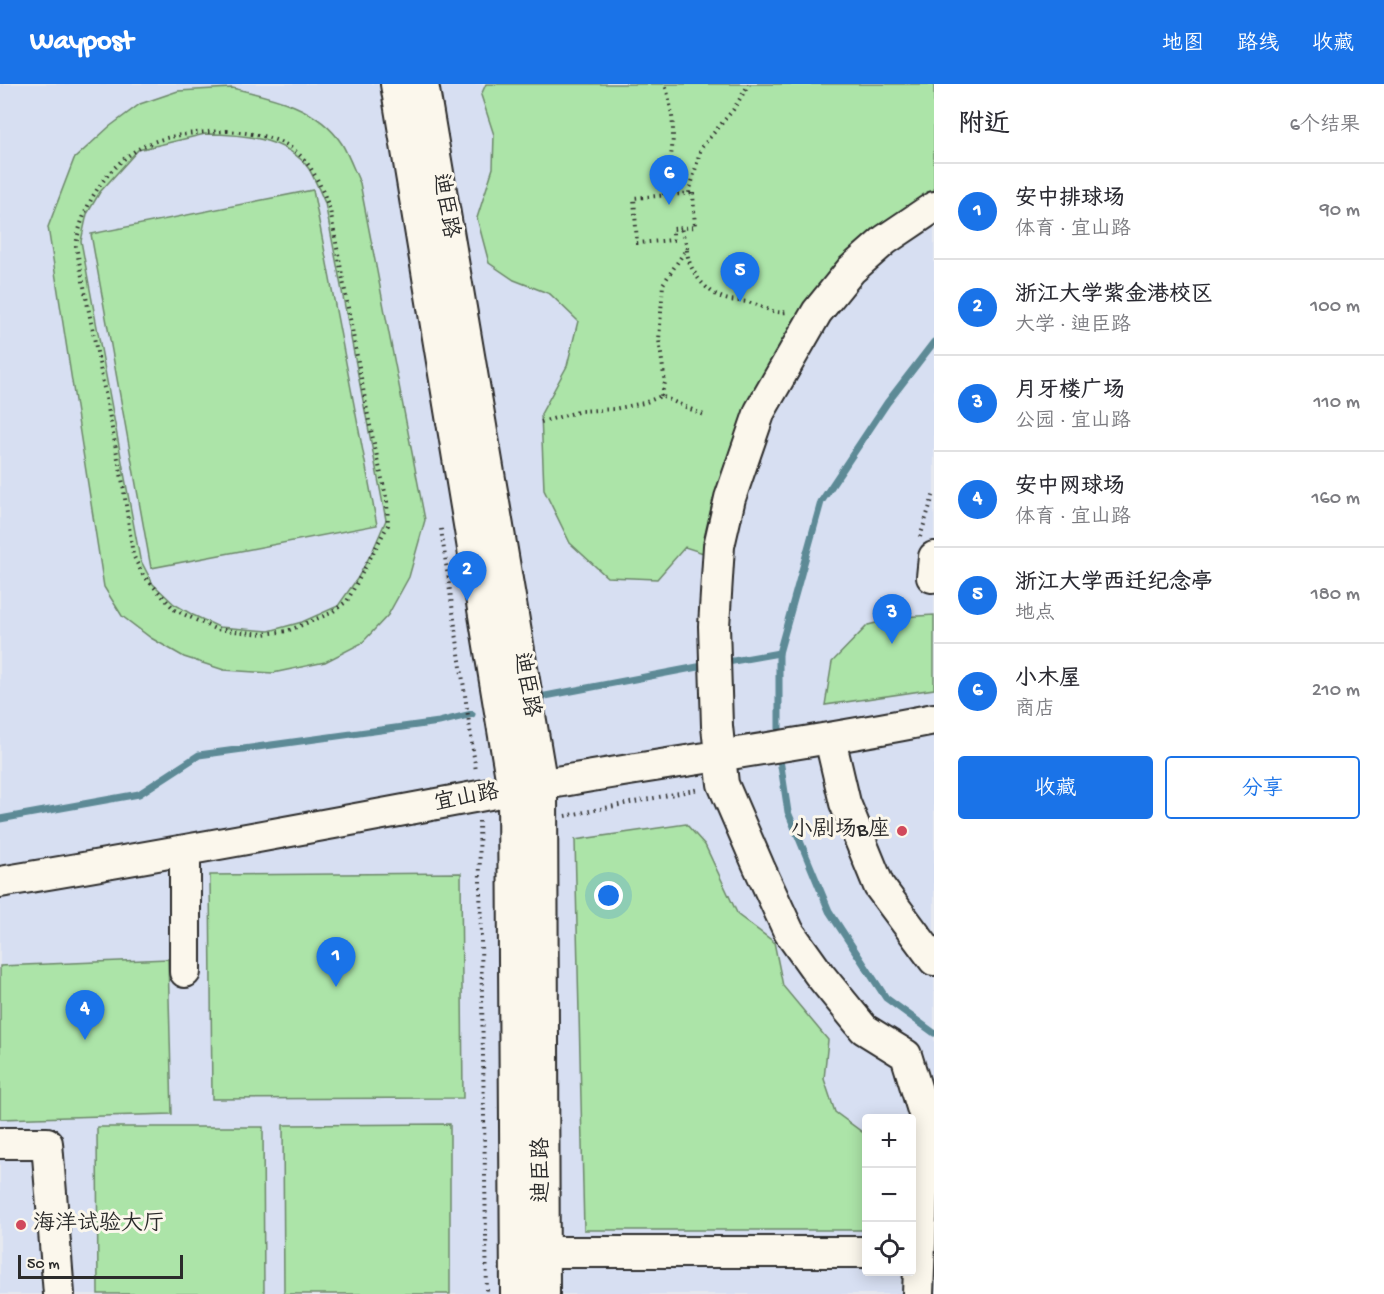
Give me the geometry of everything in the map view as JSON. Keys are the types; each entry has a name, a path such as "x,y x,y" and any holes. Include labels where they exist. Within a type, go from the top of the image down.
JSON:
{"street":[{"name":"迪臣路","path":"396,84 527,788"},
{"name":"迪臣路","path":"423,84 527,788 530,1252 544,1294"},
{"path":"916,1238 925,1117 906,1055 864,1029 819,974 789,932 729,764 715,664 714,626 719,546 736,480 760,411 817,312 851,270 885,240 934,207"},
{"name":"宜山路","path":"0,882 185,851 527,788 729,764 821,740 934,719"},
{"path":"821,740 879,886 934,960"},
{"path":"185,851 185,972"},
{"path":"0,1143 47,1143 59,1294"},
{"name":"迪臣路","path":"516,1294 530,1252"},
{"path":"530,1252 862,1252"},
{"path":"916,1265 918,1294"}],"path":[{"path":"664,195 675,141 672,111 665,84"},
{"path":"689,193 701,148 733,110 749,84"},
{"path":"204,132 248,133 293,148 310,164 330,210 369,421 387,501 388,525 347,601 331,614 287,631 262,634 215,629 175,610 143,575 134,555 123,484 76,246 78,227 96,191 122,161 141,147 204,132"},
{"path":"689,193 693,193 695,227 673,229 674,240 637,243 634,198 689,193"},
{"path":"681,228 687,248 687,259 694,273 707,288 722,298 750,302 776,314 812,309 817,312"},
{"path":"661,396 665,382 659,340 663,284 687,248"},
{"path":"541,422 581,411 614,409 644,403 661,396 706,416"},
{"path":"467,700 478,797 487,1294"},
{"path":"479,833 528,824 729,764"}],"shaded area":[{"path":"0,84 934,84 934,1294 0,1294"}],"green space":[{"path":"486,84 934,84 934,207 885,240 760,411 719,558 685,547 657,579 607,577 570,543 544,490 541,414 567,366 578,321 550,294 514,280 489,263 477,218 493,168 494,135 481,95"},
{"path":"232,88 263,95 307,112 332,131 342,144 360,183 425,520 409,577 388,615 362,643 325,662 273,673 224,670 184,657 151,638 122,616 104,587 48,227 74,159 109,127 140,104 178,91","holes":["205,134 262,140 288,150 300,158 309,169 325,203 386,520 357,579 338,606 302,622 269,631 219,627 193,615 174,604 153,584 140,559 81,241 87,214 100,192 138,150"]},
{"path":"313,190 377,525 151,568 91,234"},
{"path":"934,615 934,689 825,705 832,662 868,625 901,617"},
{"path":"686,824 705,845 738,915 774,942 783,986 828,1040 824,1079 835,1112 862,1132 862,1230 584,1230 575,840"},
{"path":"461,873 463,1098 212,1099 210,875"},
{"path":"168,959 172,1114 0,1119 0,966"},
{"path":"450,1124 450,1294 284,1294 283,1125"},
{"path":"97,1127 263,1127 264,1294 98,1294"}],"waterway":[{"path":"779,739 779,653 821,502 887,403 934,342"},
{"path":"722,663 779,653"},
{"path":"540,697 708,665"},
{"path":"0,819 139,794 199,755 439,722 472,714"},
{"path":"779,753 788,812 829,911 886,998 934,1033"}],"place":[{"name":"小木屋","path":"669,205"},
{"name":"浙江大学西迁纪念亭","path":"740,302"},
{"name":"浙江大学紫金港校区","path":"467,601"},
{"name":"月牙楼广场","path":"892,644"},
{"name":"小剧场B座","path":"902,831"},
{"name":"安中排球场","path":"336,987"},
{"name":"安中网球场","path":"85,1040"},
{"name":"海洋试验大厅","path":"21,1225"}]}
